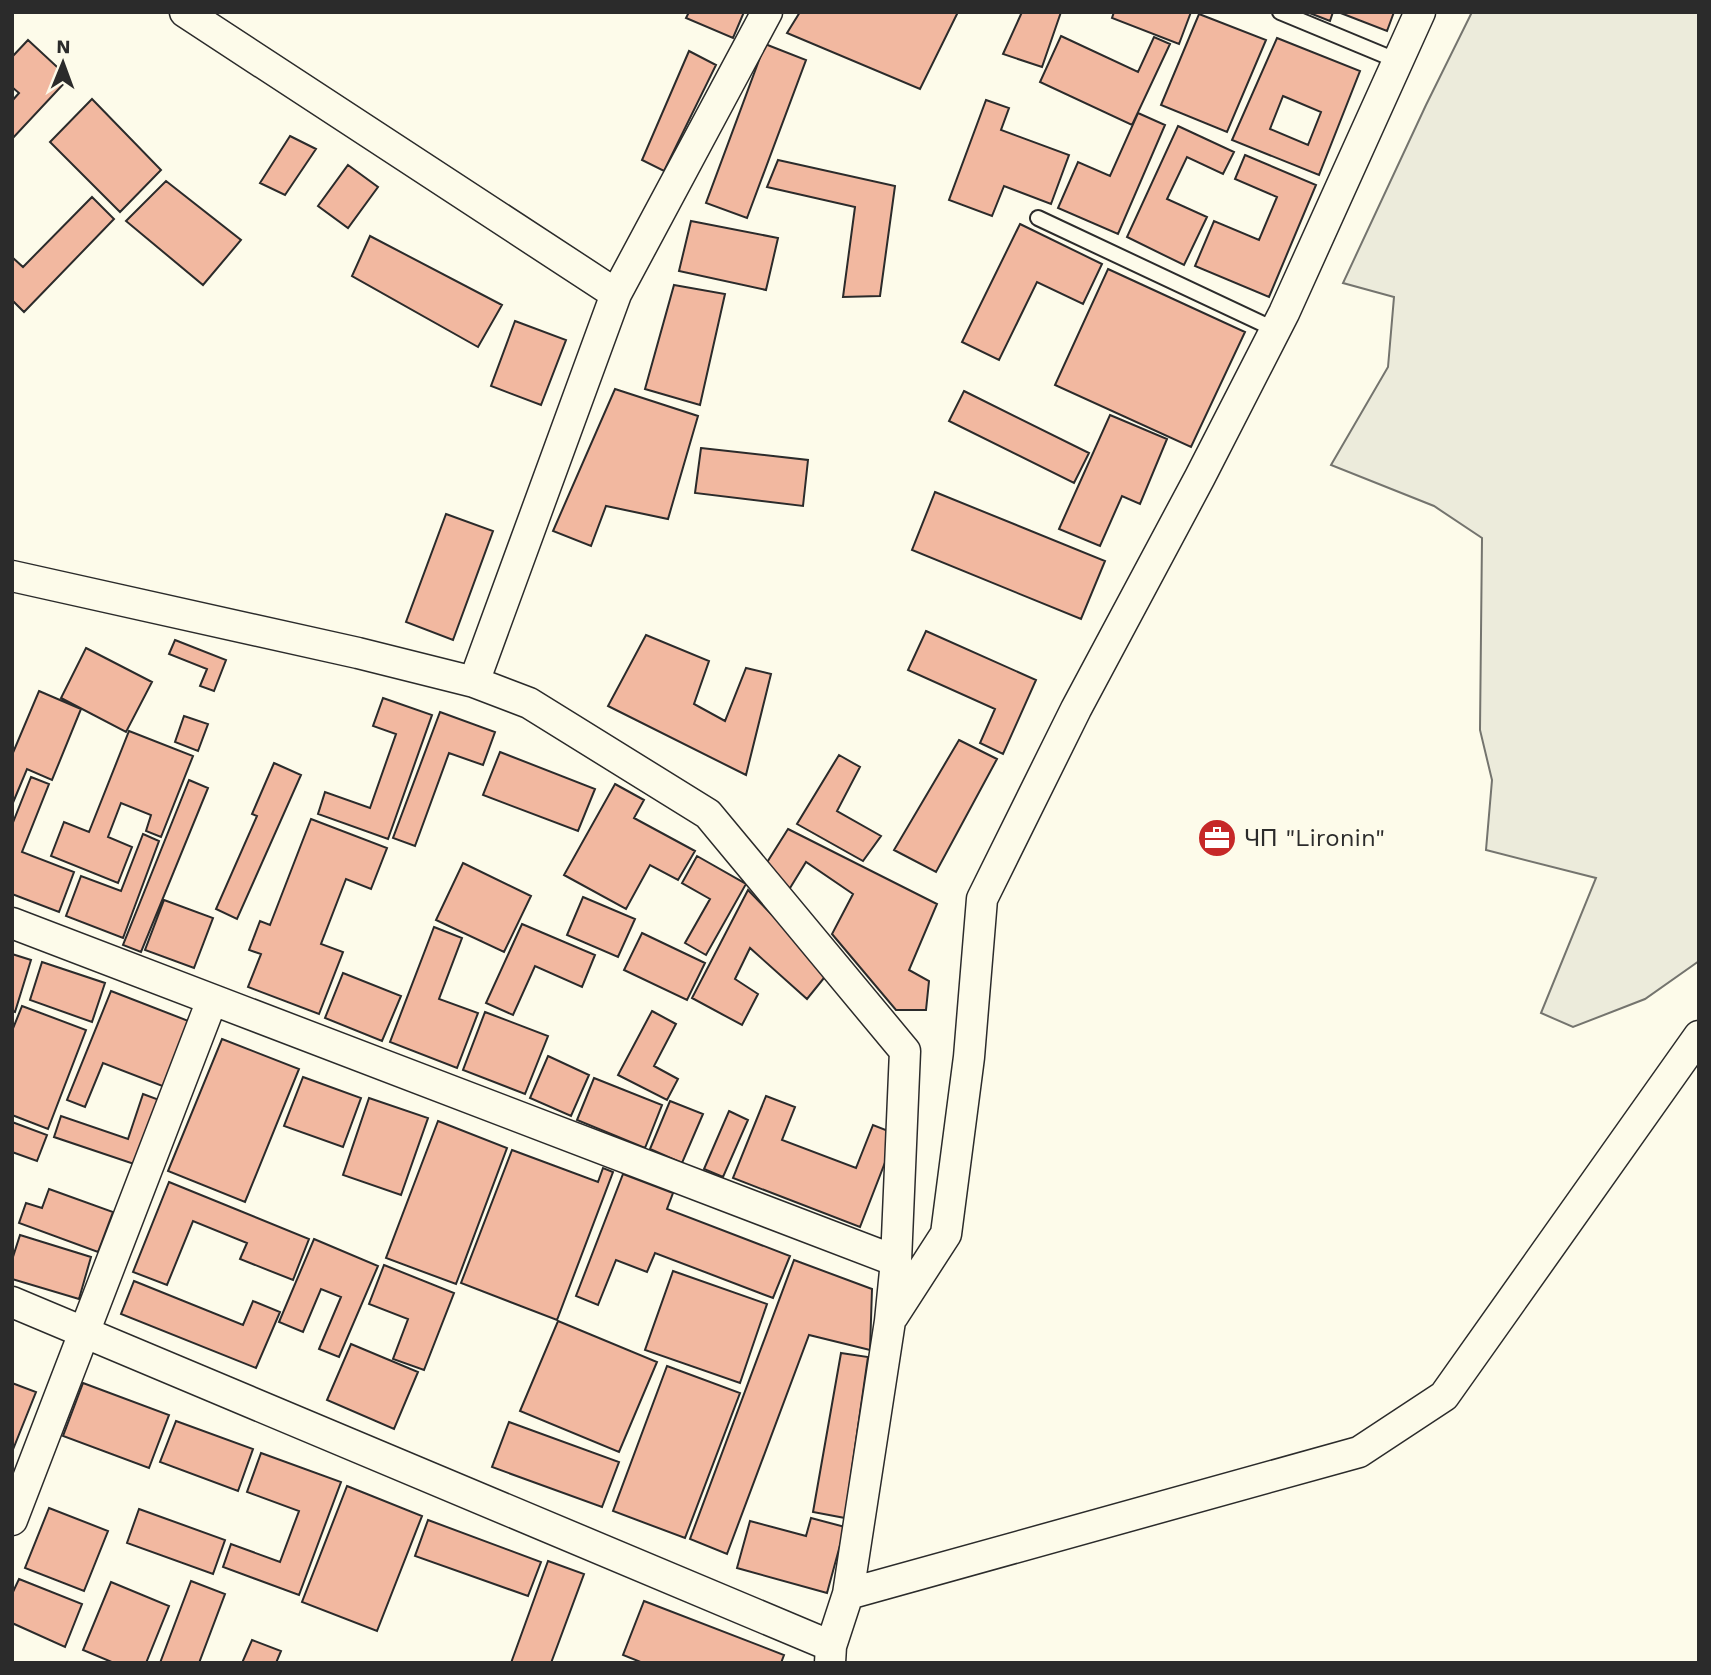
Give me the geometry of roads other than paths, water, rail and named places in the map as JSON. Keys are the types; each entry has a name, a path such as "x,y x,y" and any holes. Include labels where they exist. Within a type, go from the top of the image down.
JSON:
{"street":[{"path":"185,12 616,294"},
{"path":"474,682 616,294 767,12"},
{"path":"890,1321 946,1234 969,1057 982,899 1076,709 1276,330 1420,12"},
{"path":"12,576 358,653 474,682 529,703 708,814 905,1051 896,1261 890,1321 848,1594 831,1655 12,1301"},
{"path":"12,923 896,1261"},
{"path":"12,1520 212,1000"},
{"path":"848,1594 1359,1452 1444,1396 1699,1036"}],"lane":[{"path":"1280,12 1398,61"},
{"path":"1038,218 1276,330"}],"place":[{"name":"ЧП \"Lironin\"","path":"1217,838"}]}
